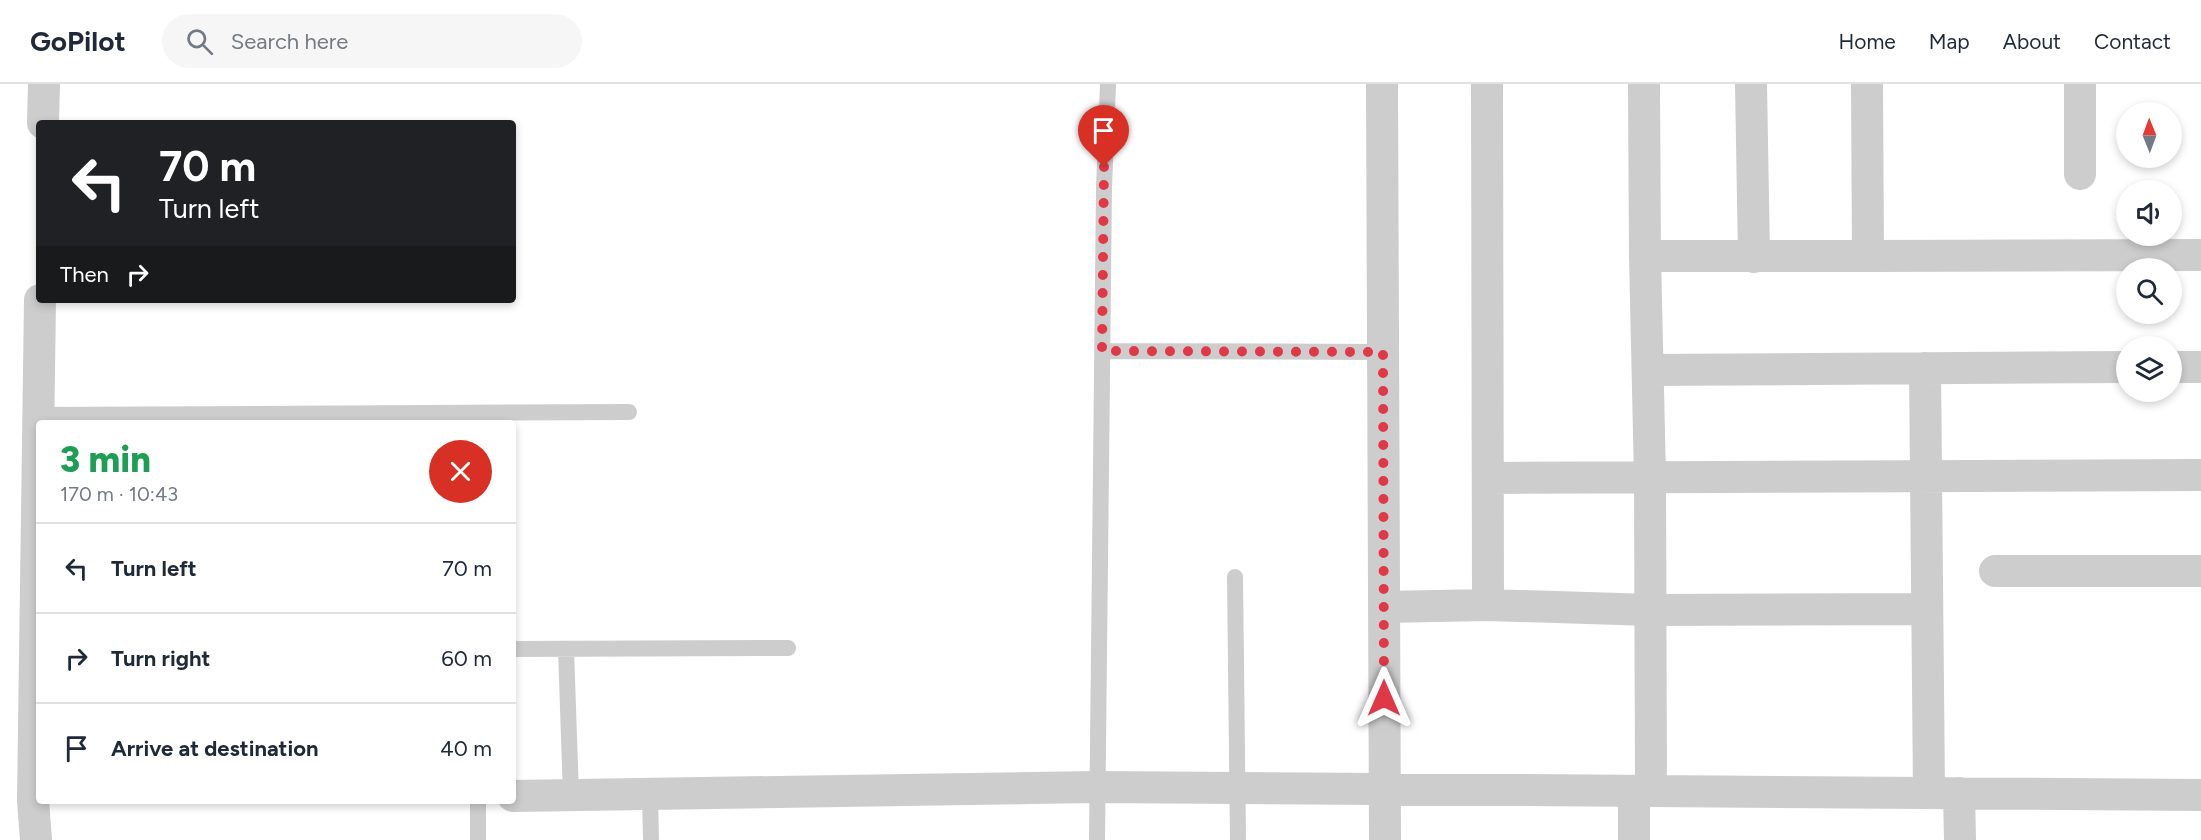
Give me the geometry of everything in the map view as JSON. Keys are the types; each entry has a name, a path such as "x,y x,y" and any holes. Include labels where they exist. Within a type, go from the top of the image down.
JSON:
{"street":[{"path":"43,120 44,84"},
{"path":"1382,84 1385,840"},
{"path":"1487,84 1488,605"},
{"path":"1634,840 1643,791 1651,610 1644,84"},
{"path":"1751,84 1754,257"},
{"path":"1867,84 1868,256"},
{"path":"2080,84 2080,174"},
{"path":"1645,256 2201,255"},
{"path":"39,420 40,303"},
{"path":"1648,370 2116,367"},
{"path":"2182,367 2201,367"},
{"path":"1925,369 1927,609 1944,793 1959,840"},
{"path":"1488,478 2201,475"},
{"path":"1995,571 2201,571"},
{"path":"1384,607 1488,605 1651,610 1927,609"},
{"path":"516,796 1096,787 2201,795"},
{"path":"36,800 36,840"}],"lane":[{"path":"1097,840 1102,351 1108,84"},
{"path":"1102,351 1383,352"},
{"path":"39,415 629,412"},
{"path":"1235,578 1238,840"},
{"path":"516,649 788,648"},
{"path":"566,649 571,796"},
{"path":"650,794 651,840"},
{"path":"478,804 478,840"}],"route":[{"path":"1104,167 1102,351 1383,352 1384,698"}]}
